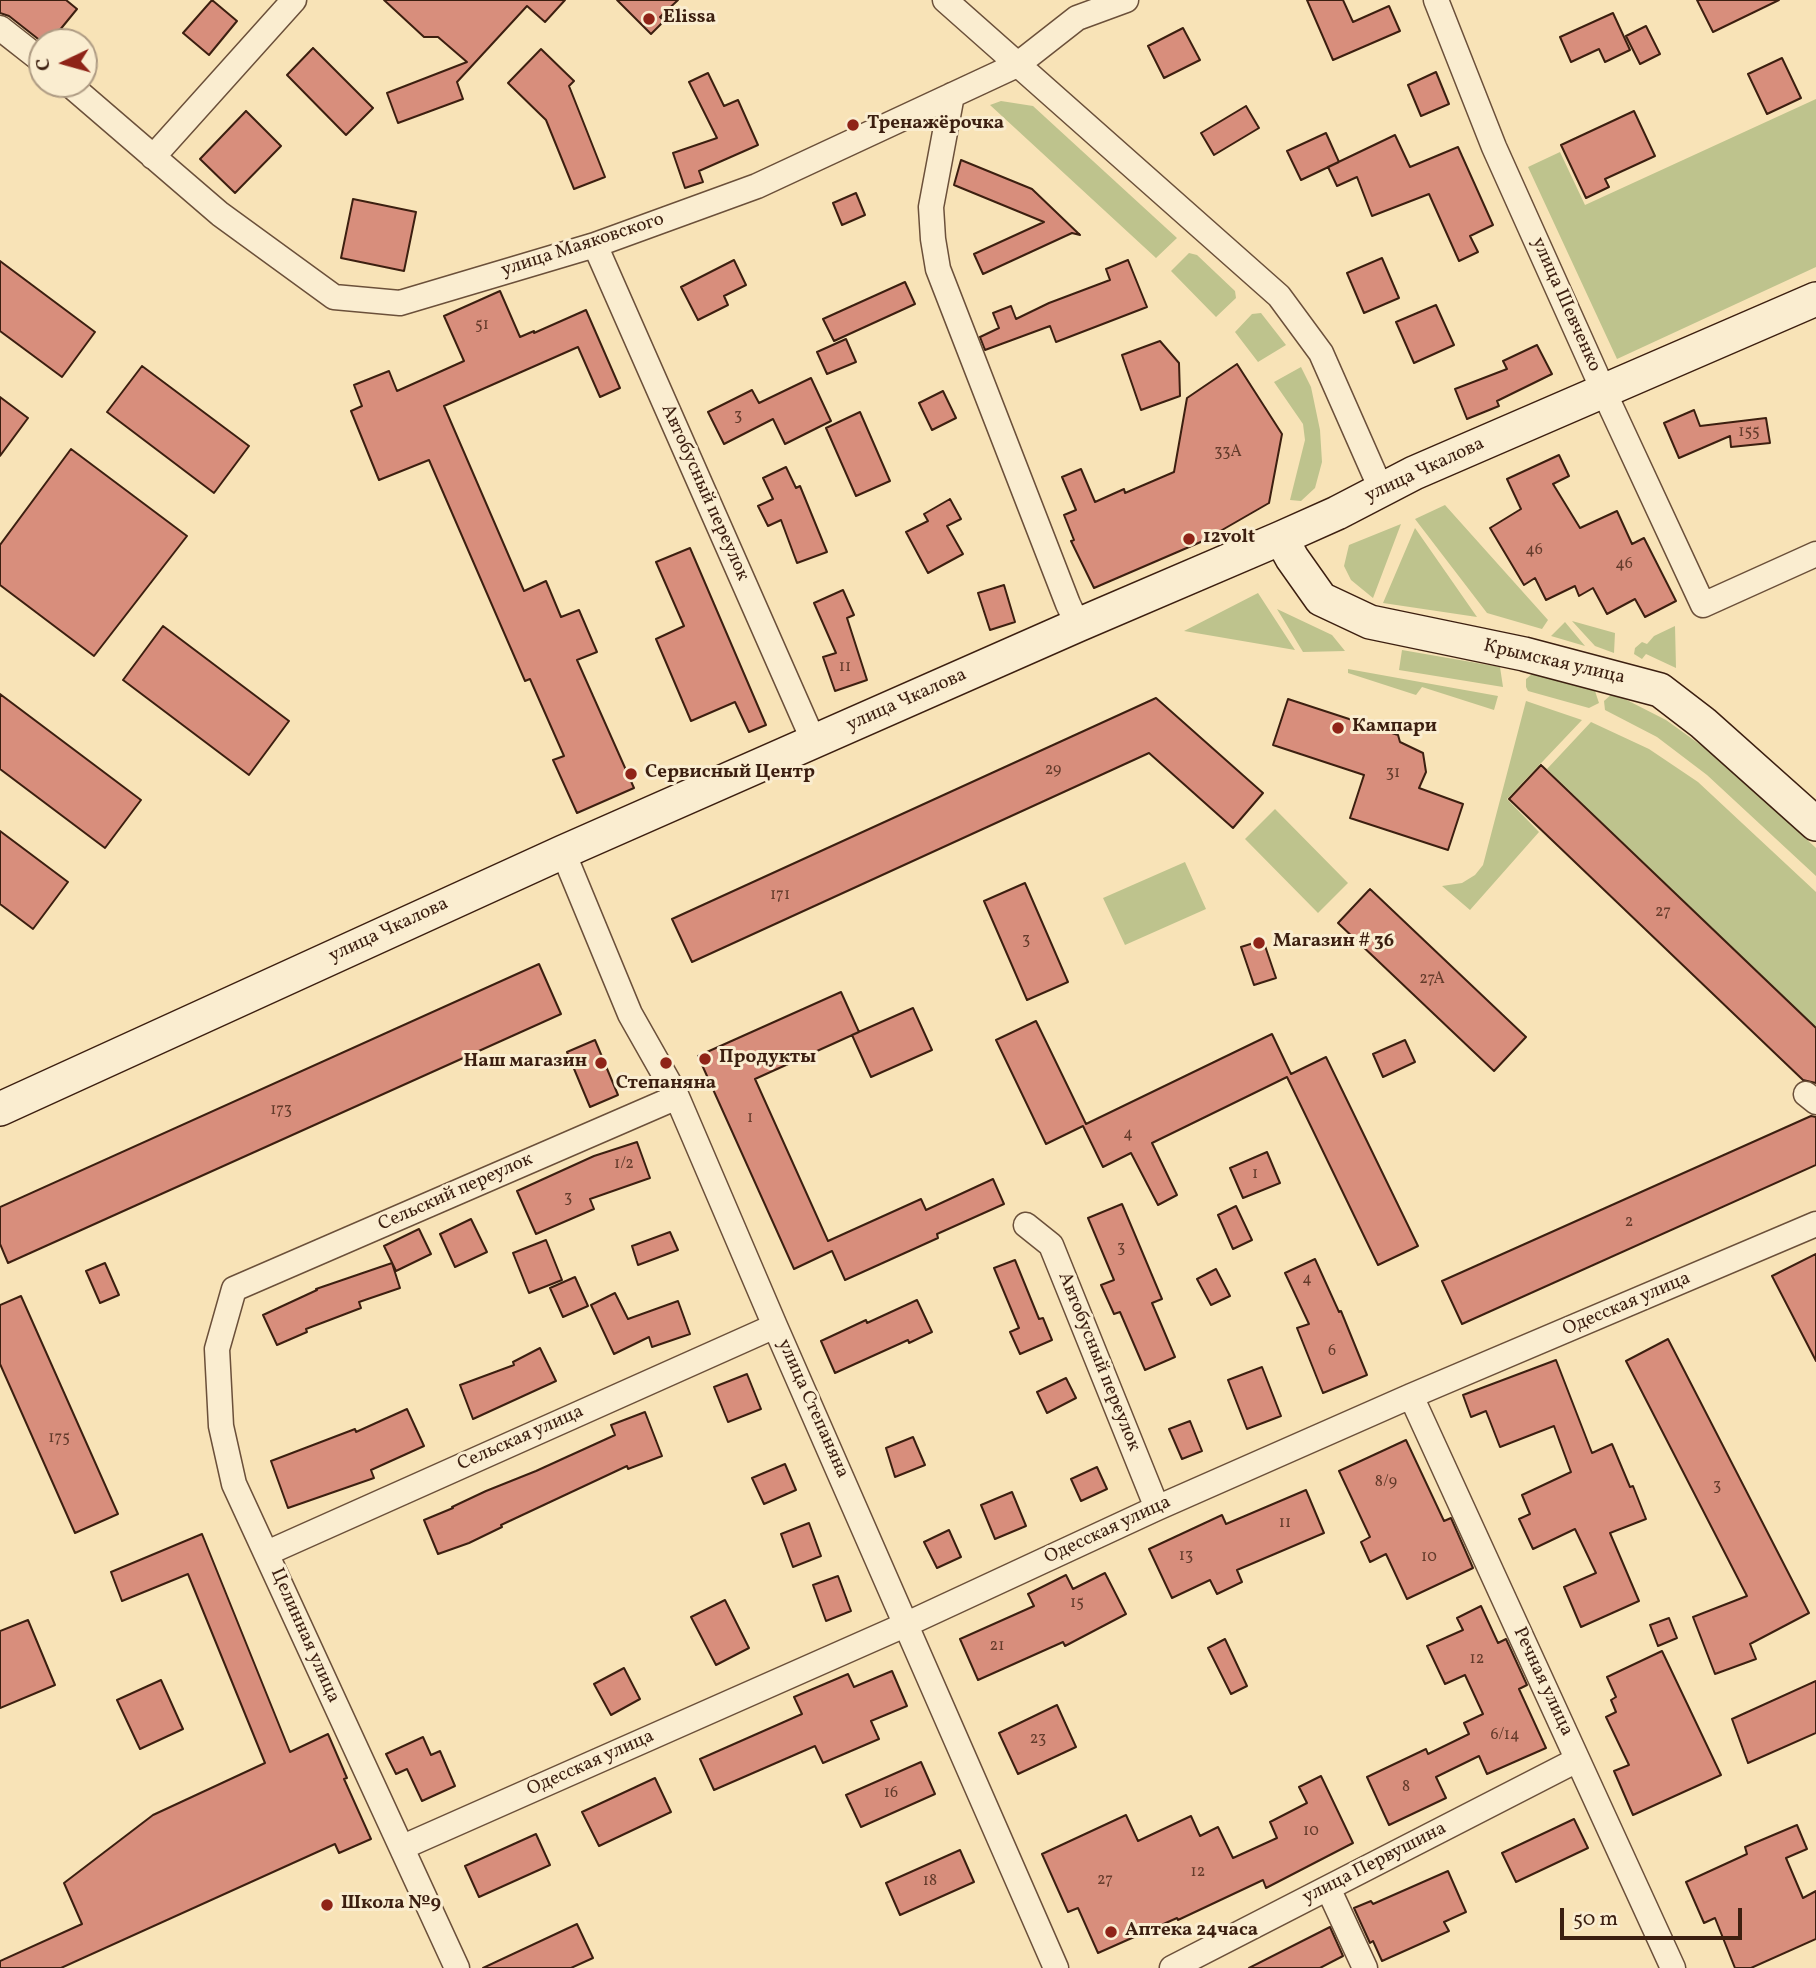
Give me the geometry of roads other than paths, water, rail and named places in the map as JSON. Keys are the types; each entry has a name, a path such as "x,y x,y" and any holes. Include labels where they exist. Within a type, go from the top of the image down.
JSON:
{"main road":[{"name":"улица Чкалова","path":"0,1109 563,852 1281,538 1337,513 1381,489 1816,299"},
{"name":"Крымская улица","path":"1281,538 1321,599 1370,622 1524,654 1660,690 1703,723 1816,824"}],"street":[{"path":"153,158 294,0"},
{"path":"945,0 1279,296 1321,353 1381,489"},
{"name":"улица Маяковского","path":"85,98 220,214 334,297 400,303 595,244 757,186 1017,65 1072,9 1126,0"},
{"name":"улица Шевченко","path":"1436,0 1494,147 1703,605 1816,554"},
{"path":"0,28 28,50"},
{"path":"952,95 931,206 933,239 939,269 1078,625"},
{"name":"Автобусный переулок","path":"595,244 814,742"},
{"name":"улица Степаняна","path":"563,852 630,1014 677,1097 1056,1968"},
{"name":"Сельский переулок","path":"234,1289 677,1097"},
{"name":"Одесская улица","path":"403,1847 907,1624 1157,1508 1411,1396 1816,1224"},
{"name":"Автобусный переулок","path":"1026,1225 1051,1245 1157,1508"},
{"name":"Целинная улица","path":"234,1289 217,1349 221,1426 234,1484 457,1968"},
{"name":"Сельская улица","path":"267,1553 775,1326"},
{"name":"Речная улица","path":"1411,1396 1673,1968"},
{"name":"улица Первушина","path":"1172,1968 1577,1760"},
{"path":"1328,1888 1365,1968"}],"place":[{"name":"Elissa","path":"649,19"},
{"name":"Тренажёрочка","path":"853,125"},
{"name":"12volt","path":"1189,539"},
{"name":"Кампари","path":"1338,728"},
{"name":"Сервисный Центр","path":"631,774"},
{"name":"Магазин # 36","path":"1259,943"},
{"name":"Продукты","path":"705,1059"},
{"name":"Наш магазин","path":"601,1063"},
{"name":"Степаняна","path":"666,1063"},
{"name":"Школа №9","path":"327,1905"},
{"name":"Аптека 24часа","path":"1111,1932"}]}
